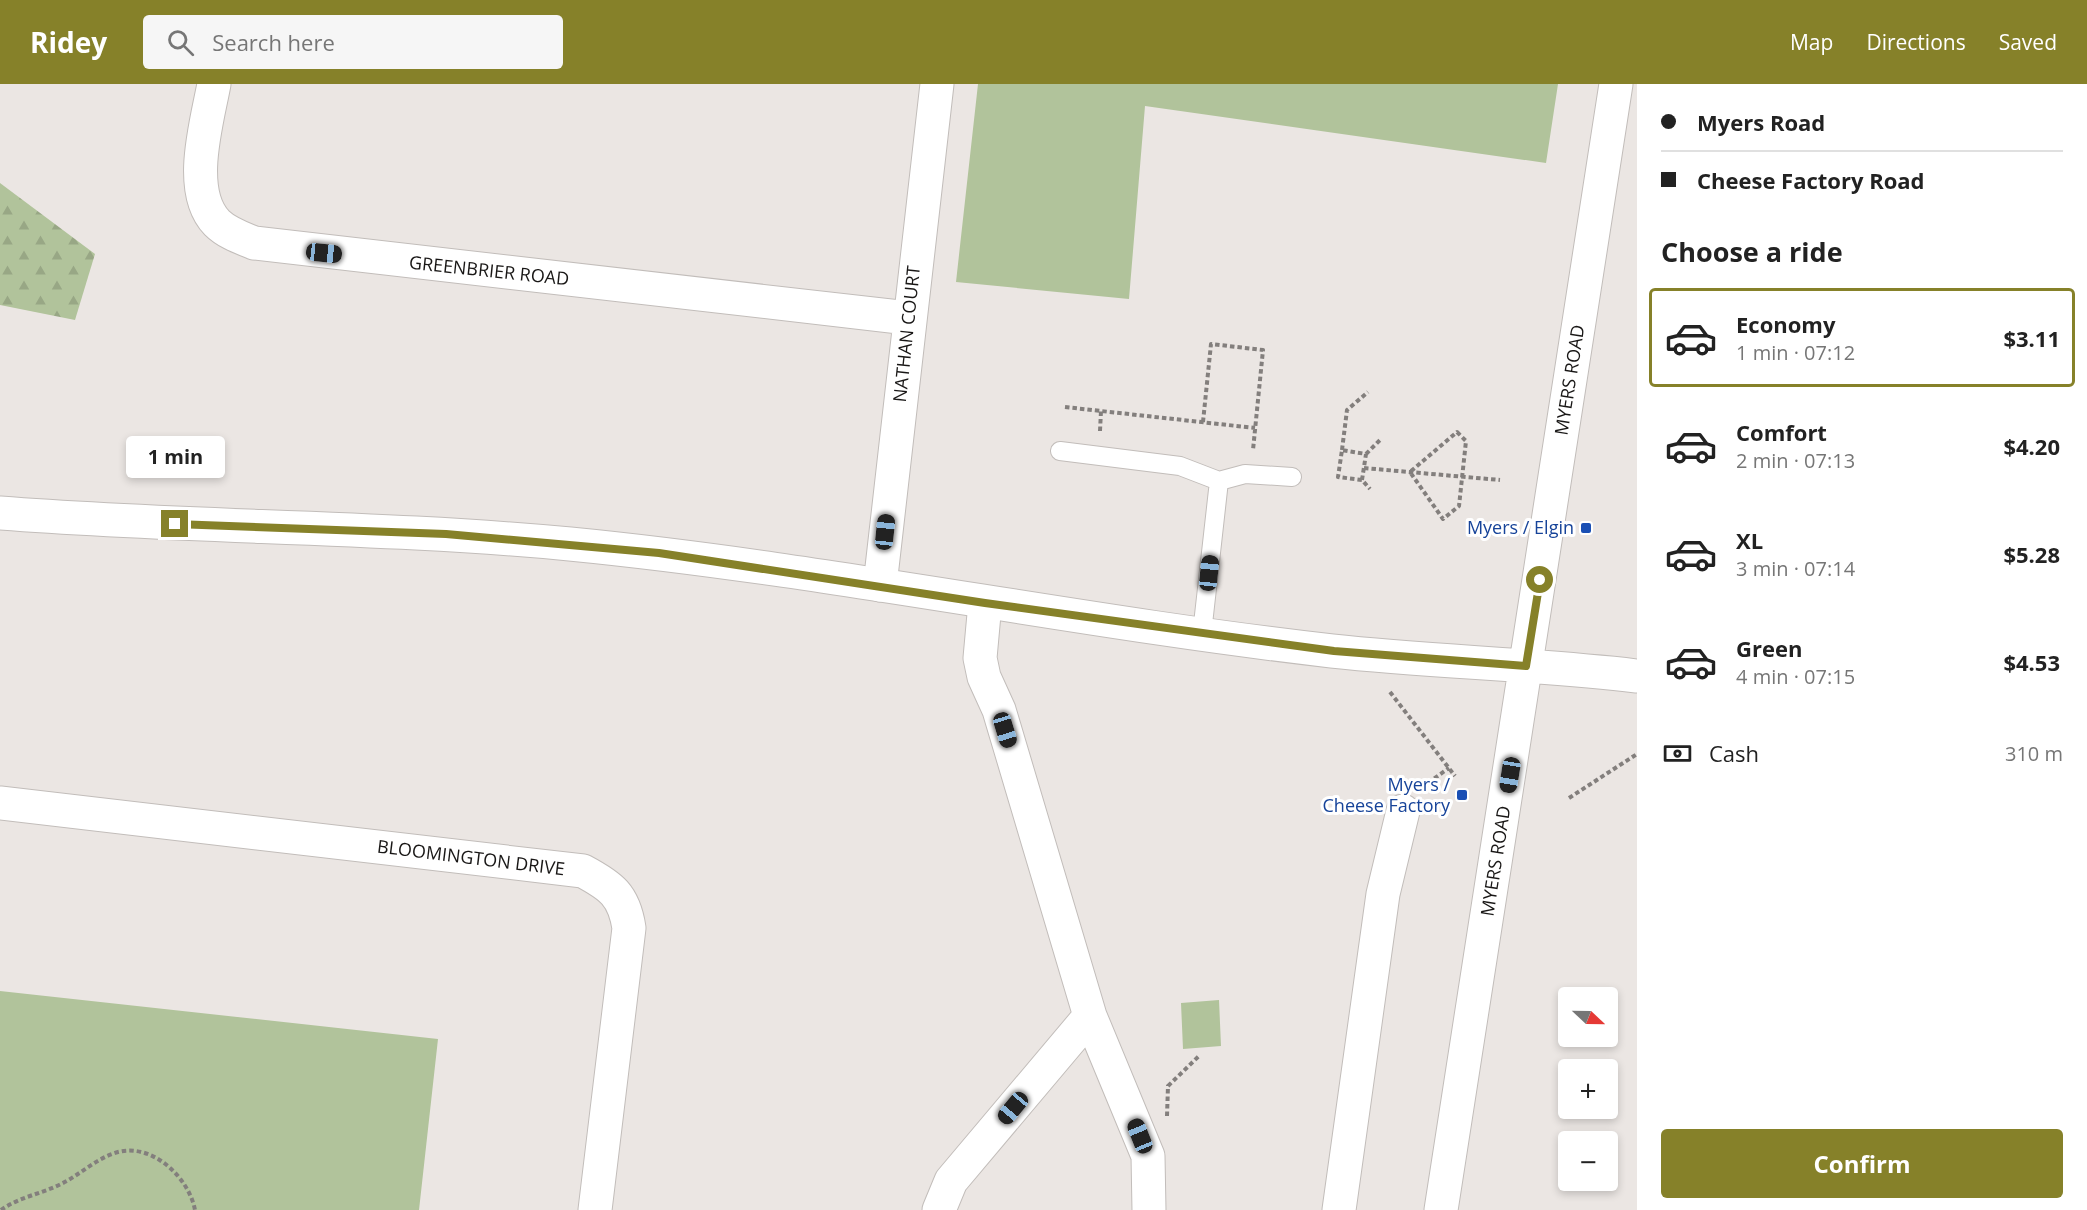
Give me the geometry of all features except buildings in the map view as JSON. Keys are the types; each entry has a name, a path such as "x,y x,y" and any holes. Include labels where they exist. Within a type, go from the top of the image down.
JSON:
{"street":[{"name":"GREENBRIER ROAD","path":"214,84 202,146 201,179 207,205 217,223 233,234 254,243 277,248 908,318"},
{"name":"NATHAN COURT","path":"880,585 908,318 937,84"},
{"name":"MYERS ROAD","path":"1441,1210 1616,84"},
{"path":"0,513 107,521 446,534 659,553 880,585 985,603 1334,651 1637,676"},
{"path":"985,603 980,658 984,677 999,710 1090,1016 1148,1156 1149,1210"},
{"name":"BLOOMINGTON DRIVE","path":"0,803 583,871 603,882 617,894 626,909 629,928 595,1210"},
{"path":"1339,1210 1383,894 1403,811"},
{"path":"939,1210 951,1181 1090,1016"}],"lane":[{"path":"1060,451 1180,466 1219,482 1245,474 1292,477"},
{"path":"1202,633 1219,482"}],"path":[{"path":"1203,422 1211,344 1263,350 1252,454"},
{"path":"1368,392 1347,410 1338,477 1362,480 1370,489"},
{"path":"1065,407 1255,428"},
{"path":"1457,432 1466,441 1459,506 1443,519 1410,472 1457,432"},
{"path":"1362,480 1366,454 1381,439"},
{"path":"1342,450 1366,454"},
{"path":"1364,468 1500,480"},
{"path":"1390,692 1455,776"},
{"path":"1569,798 1637,754"},
{"path":"1148,1156 1168,1114 1168,1086 1200,1055"},
{"path":"1,1210 10,1203 62,1184 89,1166 118,1152 136,1151 155,1158 176,1173 193,1198 195,1210"}],"green space":[{"path":"978,84 1558,84 1546,163 1145,106 1129,299 956,282"},
{"path":"0,183 95,254 75,320 0,305"},
{"path":"0,991 438,1039 419,1210 0,1210"},
{"path":"1219,1000 1221,1046 1183,1049 1181,1003"}],"place":[{"name":"Myers / Elgin","path":"1586,528"},
{"name":"Myers / Cheese Factory","path":"1462,795"}],"route":[{"path":"175,524 446,534 659,553 880,585 985,603 1334,651 1526,666 1540,580"}]}
